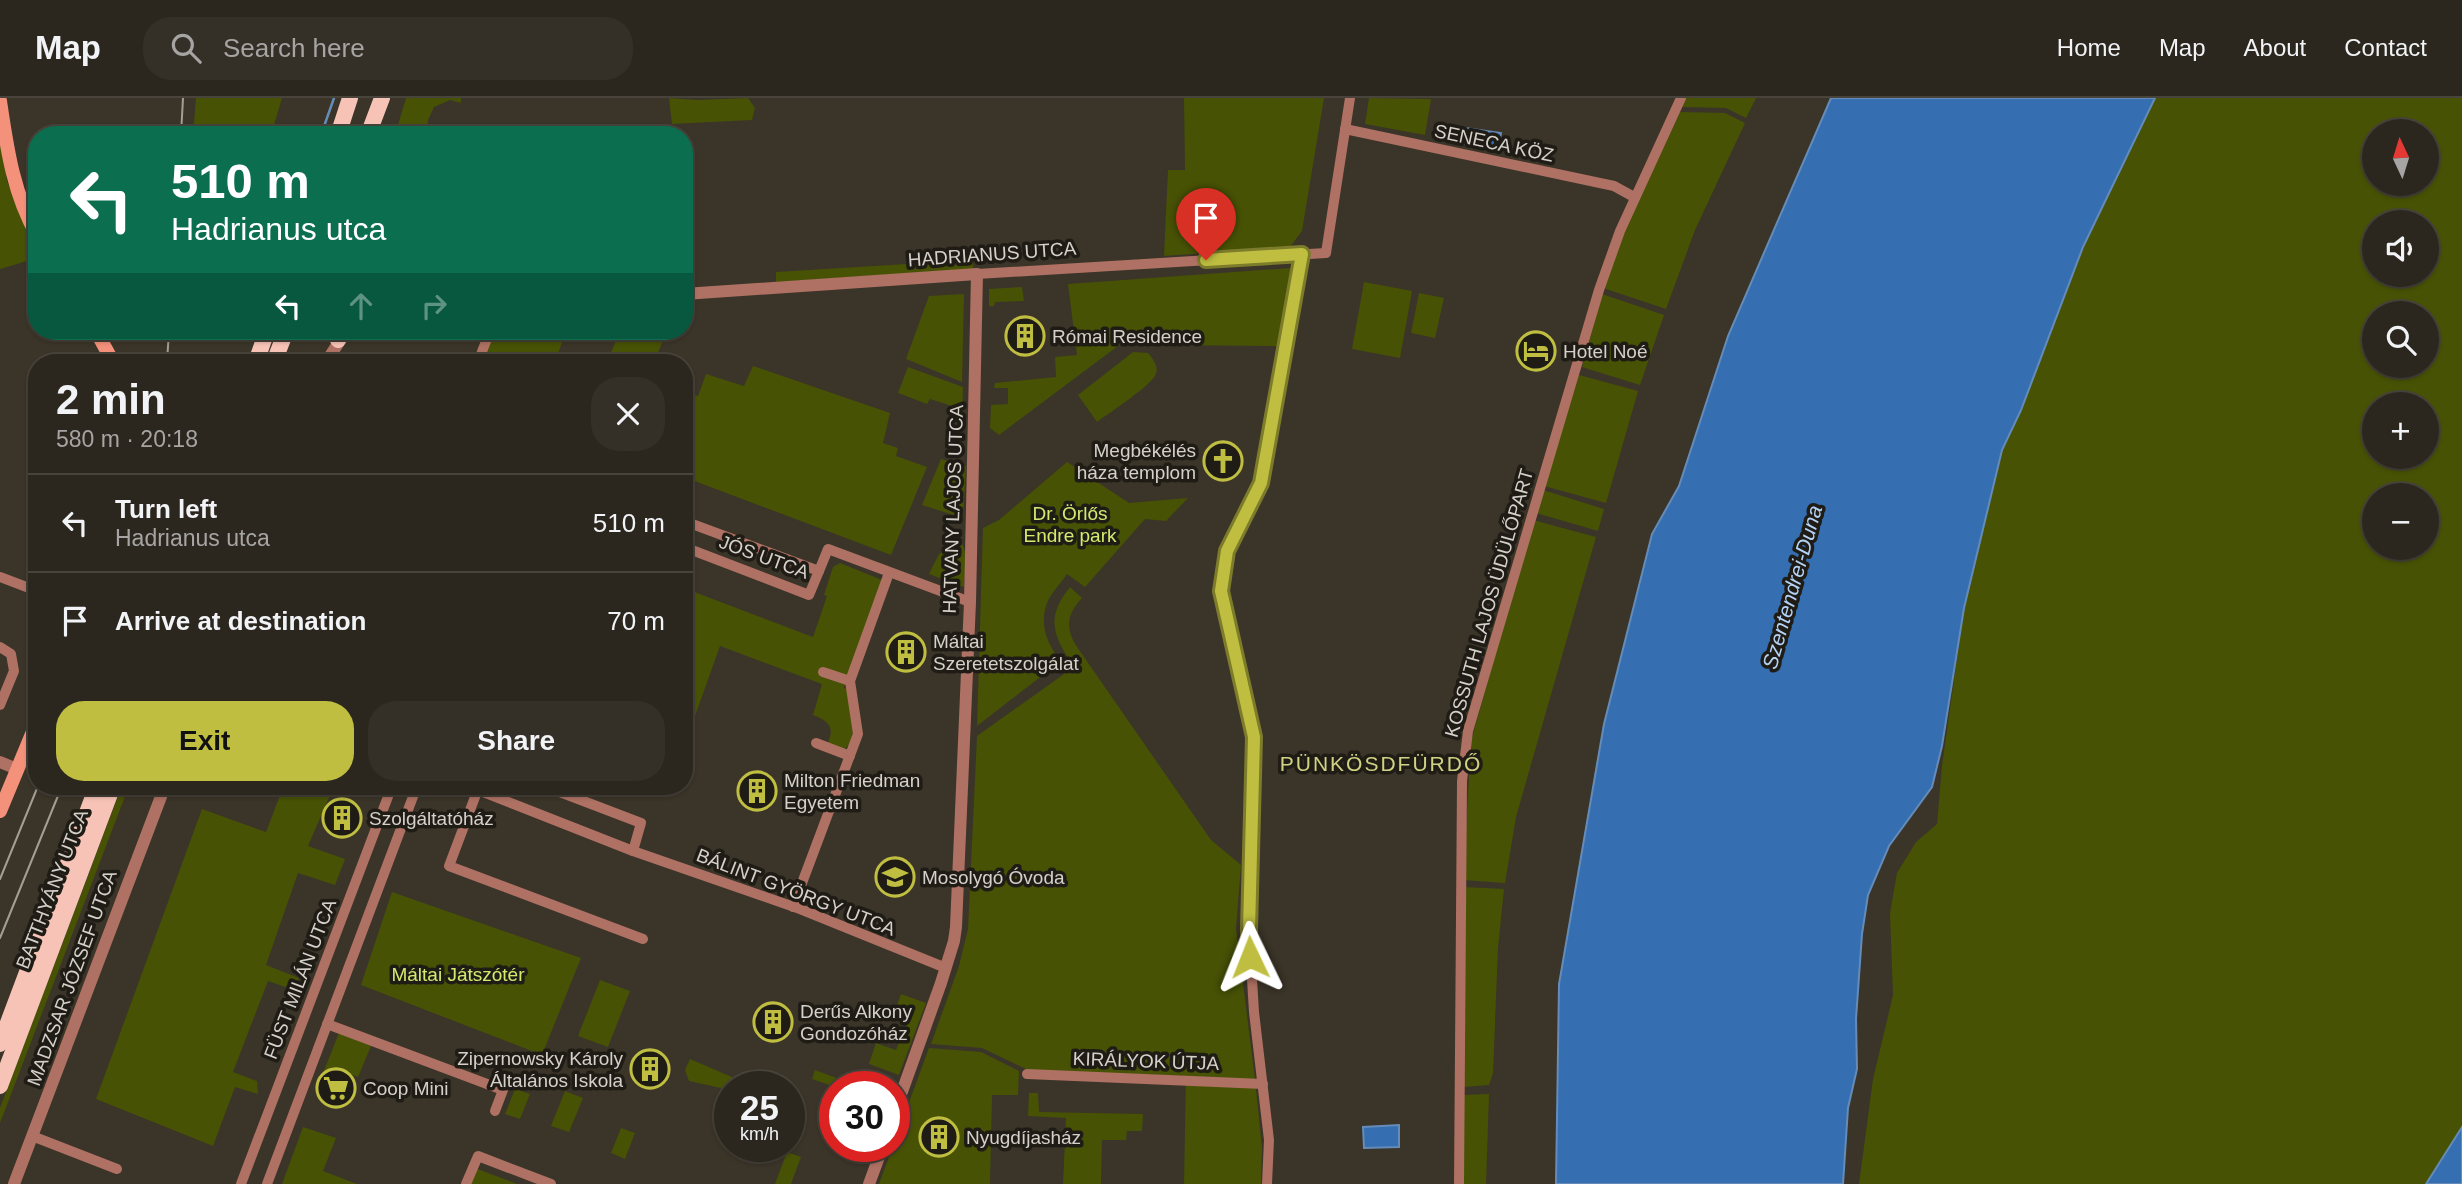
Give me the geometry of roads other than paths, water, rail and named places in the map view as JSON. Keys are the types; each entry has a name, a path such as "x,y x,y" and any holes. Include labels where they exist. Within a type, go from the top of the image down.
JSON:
{"main road":[{"path":"341,126 350,98"},
{"path":"371,126 382,98"},
{"path":"0,101 12,176 28,218"},
{"path":"0,811 28,743"},
{"name":"BATTHYÁNY UTCA","path":"0,1044 94,795"},
{"name":"BATTHYÁNY UTCA","path":"0,1086 110,795"}],"street":[{"path":"1267,1184 1269,1140 1254,1012 1249,930 1254,737 1221,591 1227,551 1261,483 1302,254 1326,253 1350,98"},
{"name":"KOSSUTH LAJOS ÜDÜLŐPART","path":"1459,1184 1462,793 1468,730 1599,290 1634,197 1681,98"},
{"name":"SENECA KÖZ","path":"1345,129 1614,186 1634,197"},
{"name":"HADRIANUS UTCA","path":"693,293 1302,254"},
{"name":"HATVANY LAJOS UTCA","path":"909,1071 946,968 956,927 970,602 976,274"},
{"name":"JÓS UTCA","path":"693,524 819,571"},
{"name":"JÓS UTCA","path":"693,550 809,595 828,549 970,602"},
{"path":"793,907 859,734 850,681 889,573"},
{"path":"0,577 28,588"},
{"path":"0,648 11,654 14,667 0,705"},
{"path":"823,672 850,681"},
{"path":"816,743 850,756"},
{"path":"0,762 17,769"},
{"name":"MADZSAR JÓZSEF UTCA","path":"14,1184 162,795"},
{"name":"FÜST MILÁN UTCA","path":"242,1184 389,795"},
{"path":"267,1184 413,795"},
{"path":"471,795 449,866 643,939"},
{"name":"BÁLINT GYÖRGY UTCA","path":"491,795 632,850 793,907 946,968"},
{"path":"568,795 641,822 632,850"},
{"path":"327,1024 503,1090 495,1111"},
{"name":"KIRÁLYOK ÚTJA","path":"1027,1074 1263,1084"},
{"path":"32,1136 117,1169"},
{"path":"466,1184 478,1156 551,1184"},
{"path":"869,1184 877,1162"}],"water":[{"name":"Szentendrei-Duna","path":"1831,98 2155,98 2083,247 2021,410 2002,450 1964,608 1942,746 1932,787 1889,846 1868,895 1862,934 1856,1019 1857,1069 1848,1108 1843,1184 1556,1184 1559,984 1604,724 1652,534 1679,486 1728,336"},
{"path":"1465,128 1501,133 1498,149 1463,144"},
{"path":"1399,1125 1399,1147 1364,1148 1363,1127"},
{"path":"2462,1127 2462,1184 2426,1184"}],"waterway":[{"path":"324,126 334,98"}],"tram line":[{"path":"181,126 183,98"},
{"path":"168,340 168,354"},
{"path":"0,879 34,795"},
{"path":"0,938 58,795"}],"place":[{"name":"Római Residence","path":"1025,336"},
{"name":"Hotel Noé","path":"1536,351"},
{"name":"Megbékélés háza templom","path":"1223,461"},
{"name":"Máltai Szeretetszolgálat","path":"906,652"},
{"name":"Milton Friedman Egyetem","path":"757,791"},
{"name":"Szolgáltatóház","path":"342,818"},
{"name":"Mosolygó Óvoda","path":"895,877"},
{"name":"Derűs Alkony Gondozóház","path":"773,1022"},
{"name":"Zipernowsky Károly Általános Iskola","path":"650,1069"},
{"name":"Coop Mini","path":"336,1088"},
{"name":"Nyugdíjasház","path":"939,1137"}],"district":[{"name":"PÜNKÖSDFÜRDŐ","path":"1381,763"}],"park label":[{"name":"Dr. Örlős Endre park","path":"1070,524"},
{"name":"Máltai Játszótér","path":"458,974"}]}
